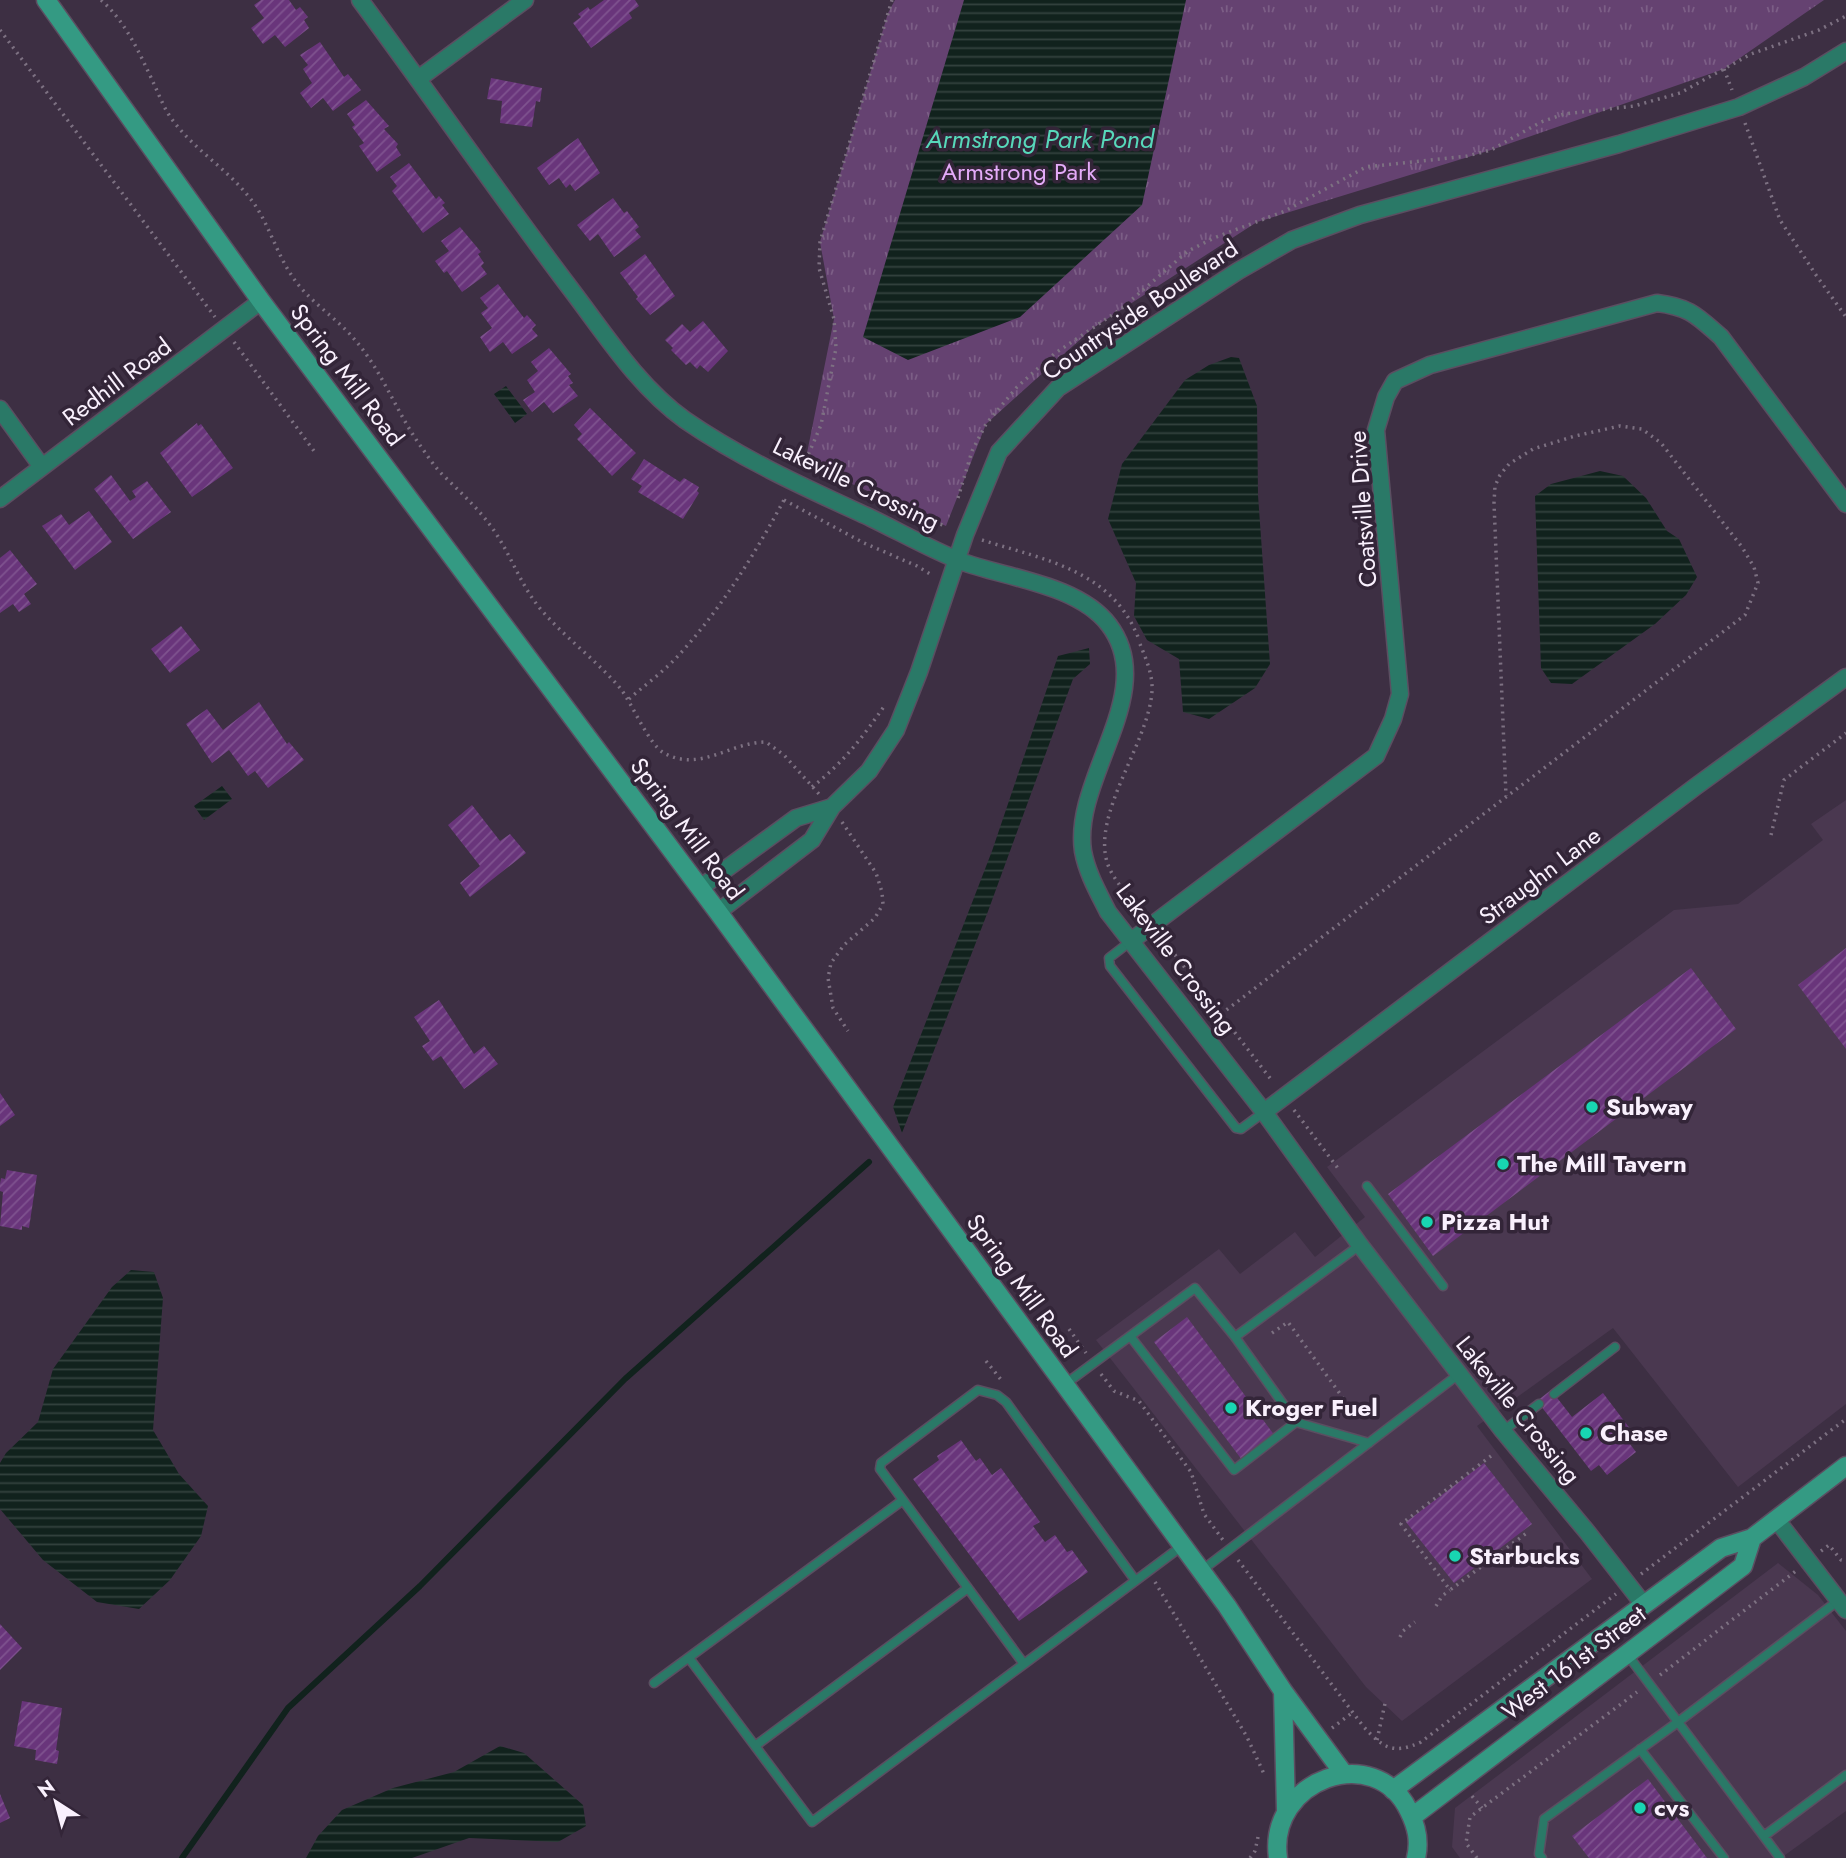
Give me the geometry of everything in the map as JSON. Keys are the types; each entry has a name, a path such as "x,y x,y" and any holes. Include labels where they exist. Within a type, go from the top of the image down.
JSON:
{"street":[{"name":"Spring Mill Road","path":"46,0 261,301 718,912 1201,1571 1344,1774"},
{"name":"Lakeville Crossing","path":"360,0 553,265 632,370 659,399 704,432 793,482 952,557 1077,598 1107,622 1121,644 1126,672 1118,713 1084,821 1083,849 1090,877 1108,912 1264,1112 1360,1245 1503,1431 1644,1605"},
{"path":"418,79 525,0"},
{"name":"Countryside Boulevard","path":"718,912 812,840 831,807 869,771 895,730 919,672 952,557 965,535 999,452 1058,388 1238,271 1292,240 1360,215 1619,144 1740,107 1804,76 1846,51"},
{"name":"Redhill Road","path":"0,499 261,301"},
{"name":"Coatsville Drive","path":"1131,941 1376,756 1393,719 1400,694 1376,430 1386,397 1395,381 1430,365 1657,303 1679,306 1697,316 1721,337 1846,504"},
{"path":"0,409 42,467"},
{"name":"Straughn Lane","path":"1264,1112 1684,795 1846,677"},
{"path":"700,888 796,818 831,807"},
{"name":"West 161st Street","path":"1393,1790 1721,1548 1752,1538 1846,1466"},
{"path":"1776,1519 1842,1605"},
{"name":"West 161st Street","path":"1412,1817 1743,1566 1752,1538"},
{"path":"1283,1691 1286,1810"},
{"path":"1277,1857 1278,1832 1286,1810 1301,1791 1321,1779 1344,1774 1362,1775 1379,1781 1393,1790 1405,1803 1415,1824 1418,1847 1416,1858"}],"lane":[{"path":"1131,941 1110,958 1110,966 1168,1042 1236,1128 1241,1129 1264,1112"},
{"path":"1367,1186 1443,1286"},
{"path":"1234,1337 1360,1245"},
{"path":"1064,1385 1195,1288 1296,1422 1369,1443"},
{"path":"1130,1336 1234,1470 1296,1422"},
{"path":"1553,1394 1615,1348"},
{"path":"1201,1571 1460,1374"},
{"path":"1024,1664 880,1469 881,1463 978,1391 997,1395 1006,1402 1135,1580"},
{"path":"1503,1431 1539,1404"},
{"path":"654,1683 903,1500"},
{"path":"689,1658 812,1822 1182,1546"},
{"path":"755,1746 968,1588"},
{"path":"1542,1858 1539,1854 1544,1819 1842,1605"},
{"path":"1627,1654 1780,1858"},
{"path":"1640,1749 1724,1858"},
{"path":"1764,1836 1846,1775"}],"path":[{"path":"100,0 115,13 127,32 173,122 251,199 291,276 355,340 420,446 496,533 532,598 629,699 639,720 662,752 693,761 715,756 738,746 766,742 784,755 831,807 876,873 883,904 875,918 844,945 831,963 828,978 832,1008 848,1031"},
{"path":"629,699 676,658 734,584 805,463 821,425 836,348 834,319 818,268 820,242 892,0"},
{"path":"957,503 976,442 986,424 1017,387 1054,354 1121,309 1188,251 1214,238 1285,211 1366,167 1467,156 1491,150 1541,122 1563,114 1634,106 1658,100 1680,93 1751,54 1819,30 1846,16"},
{"path":"0,30 314,452"},
{"path":"1724,69 1780,220 1846,317"},
{"path":"1221,1014 1745,615 1758,583 1754,568 1742,547 1661,443 1642,429 1620,426 1533,449 1509,464 1496,486 1494,525 1506,796"},
{"path":"784,500 864,543 930,574"},
{"path":"946,526 950,532 1078,572 1102,586 1130,618 1150,672 1152,691 1145,720 1110,815 1104,850 1109,866 1116,879 1340,1171"},
{"path":"930,574 939,570 952,557"},
{"path":"929,582 930,574"},
{"path":"812,787 836,768 858,745 886,703"},
{"path":"1770,835 1784,780 1846,733"},
{"path":"1272,1334 1288,1322 1351,1409"},
{"path":"1069,1329 1114,1391 1139,1401 1191,1472 1204,1514 1363,1726 1384,1746 1397,1750 1405,1750 1421,1742 1846,1419"},
{"path":"986,1361 1004,1382"},
{"path":"1450,1590 1401,1524 1491,1456"},
{"path":"1436,1606 1442,1596 1528,1532"},
{"path":"1147,1572 1163,1593 1247,1737 1265,1777"},
{"path":"1400,1637 1403,1631 1415,1622"},
{"path":"1377,1740 1386,1699"},
{"path":"1250,1858 1255,1851 1261,1826"}],"shaded area":[{"path":"1846,800 1846,1404 1738,1487 1613,1328 1477,1426 1592,1579 1402,1721 1366,1687 1096,1340 1219,1249 1240,1274 1295,1232 1315,1257 1365,1217 1327,1167 1674,910 1738,904 1823,840 1811,824"},
{"path":"1778,1563 1818,1595 1846,1631 1846,1811 1781,1858 1460,1858 1452,1847 1455,1808"}],"green space":[{"name":"Armstrong Park","path":"895,0 1824,0 1724,69 1491,150 1257,222 1093,328 986,424 946,526 805,463 834,319 820,242 888,13"}],"water":[{"name":"Armstrong Park Pond","path":"964,0 1186,0 1142,205 1020,317 908,360 863,337"},
{"path":"1231,357 1239,358 1257,406 1258,495 1270,664 1255,688 1209,719 1183,712 1179,659 1147,640 1134,616 1136,583 1108,519 1122,464 1185,380 1209,365"},
{"path":"506,386 527,414 515,423 494,394"},
{"path":"1600,471 1623,476 1646,498 1667,531 1679,539 1697,577 1686,595 1655,624 1572,684 1551,683 1541,668 1535,496 1551,484"},
{"path":"1089,648 1090,664 1073,679 987,914 902,1133 893,1107 992,851 1058,656"},
{"path":"222,786 232,799 204,820 194,806"},
{"path":"131,1270 154,1272 163,1298 153,1430 179,1474 208,1506 201,1536 170,1580 139,1609 97,1602 43,1560 0,1509 0,1463 6,1453 38,1422 53,1369 112,1287"},
{"path":"500,1746 524,1753 583,1805 586,1826 558,1842 469,1838 412,1858 306,1858 318,1836 342,1810 393,1788 454,1772"}],"building":[{"path":"261,0 289,0 296,10 300,7 308,17 304,20 309,28 285,47 275,35 263,44 251,28 264,18 254,5"},
{"path":"604,0 635,0 639,6 629,13 632,18 591,48 573,23 581,17 578,14 588,7 590,10"},
{"path":"320,42 344,77 348,74 361,90 333,111 323,98 311,108 300,93 312,83 303,69 308,65 300,55"},
{"path":"491,78 542,88 540,102 536,101 532,127 500,123 502,101 487,99"},
{"path":"366,100 389,126 384,129 398,144 396,147 401,155 377,172 359,146 364,143 352,127 355,125 347,114"},
{"path":"578,138 600,173 575,191 570,184 566,188 559,178 549,185 537,168"},
{"path":"409,163 436,199 439,196 445,203 442,205 449,214 423,233 392,191 397,186 390,177"},
{"path":"613,198 639,227 635,230 641,237 614,257 598,234 590,241 577,225"},
{"path":"460,227 481,252 478,254 484,263 481,266 487,274 462,292 447,271 444,273 435,261 449,251 441,241"},
{"path":"645,254 675,296 650,315 620,273"},
{"path":"498,284 524,318 527,315 536,325 532,329 538,336 512,354 503,342 490,352 480,337 492,328 481,313 488,308 480,298"},
{"path":"703,321 728,351 708,372 700,365 697,369 690,362 686,365 665,340 682,324 690,332"},
{"path":"549,348 571,374 568,376 573,383 569,385 578,396 553,413 544,402 532,412 523,400 535,392 527,380 538,371 531,362"},
{"path":"590,408 636,453 612,476 577,439 582,434 574,425"},
{"path":"197,423 198,426 201,424 233,468 192,497 160,453"},
{"path":"644,459 680,482 684,478 699,487 699,493 683,519 638,492 642,486 631,479"},
{"path":"111,475 130,501 136,497 132,491 147,481 171,512 133,539 94,489"},
{"path":"89,511 112,542 75,570 42,526 61,514 69,525"},
{"path":"10,550 37,584 24,594 31,604 19,612 13,604 0,613 0,558"},
{"path":"181,626 200,650 170,673 151,649"},
{"path":"259,702 287,744 289,742 304,760 268,788 255,771 248,776 229,750 212,763 186,724 207,709 223,730"},
{"path":"472,805 500,841 510,834 526,853 470,897 460,883 480,866 448,825"},
{"path":"1846,948 1846,1049 1798,985"},
{"path":"1691,968 1736,1029 1433,1256 1388,1194"},
{"path":"439,1000 474,1054 484,1046 498,1064 464,1089 441,1056 433,1061 422,1046 430,1041 414,1017"},
{"path":"0,1093 15,1115 0,1126"},
{"path":"7,1170 37,1175 29,1228 22,1226 22,1230 0,1226 3,1192 0,1191 0,1184 1,1178 5,1179"},
{"path":"1187,1317 1275,1436 1242,1460 1154,1342"},
{"path":"1551,1390 1572,1417 1603,1393 1634,1434 1627,1440 1636,1452 1607,1475 1599,1465 1591,1471 1537,1401"},
{"path":"961,1440 976,1461 980,1458 992,1475 1001,1468 1040,1522 1033,1526 1045,1542 1055,1535 1067,1552 1072,1550 1088,1572 1019,1621 913,1479 939,1460 937,1456"},
{"path":"1484,1463 1532,1524 1454,1583 1406,1522"},
{"path":"0,1624 22,1648 0,1670"},
{"path":"22,1701 62,1708 56,1750 59,1751 57,1764 35,1760 36,1750 14,1746"},
{"name":"cvs","path":"1648,1779 1707,1858 1589,1858 1572,1836"},
{"path":"0,1794 10,1818 0,1823"}],"waterway":[{"path":"182,1858 288,1708 420,1586 625,1379 869,1162"}],"place":[{"name":"Subway","path":"1592,1107"},
{"name":"The Mill Tavern","path":"1503,1164"},
{"name":"Pizza Hut","path":"1427,1222"},
{"name":"Kroger Fuel","path":"1231,1408"},
{"name":"Chase","path":"1586,1433"},
{"name":"Starbucks","path":"1455,1556"},
{"name":"cvs","path":"1640,1808"}]}
